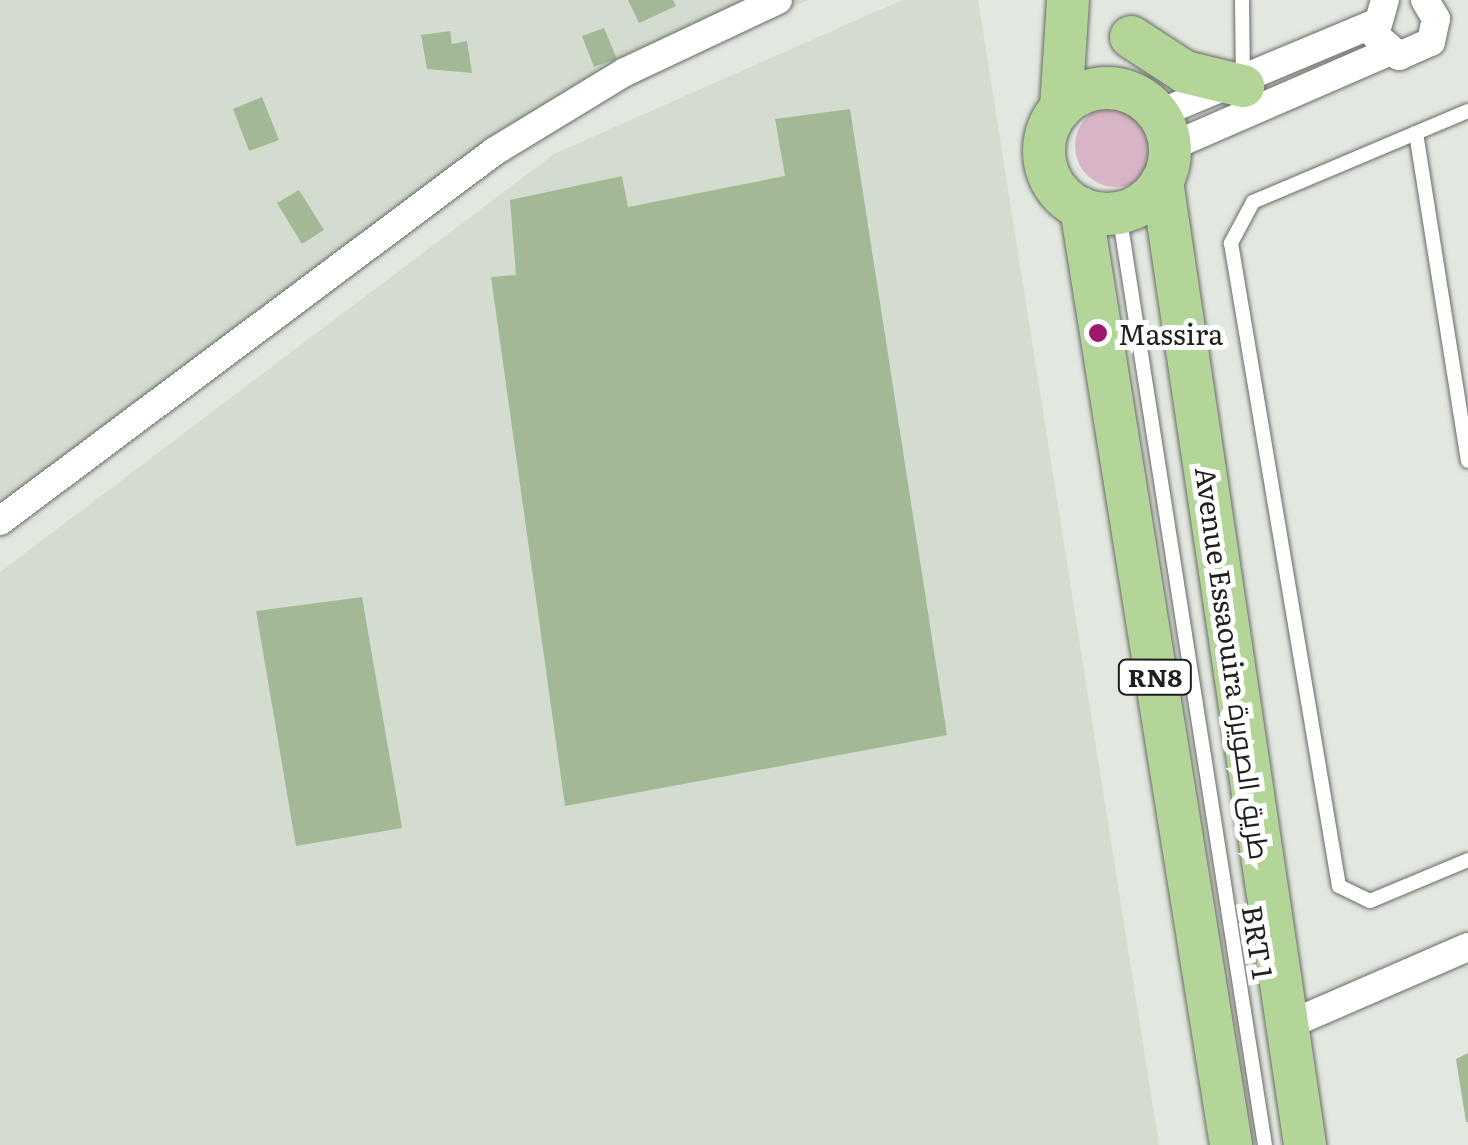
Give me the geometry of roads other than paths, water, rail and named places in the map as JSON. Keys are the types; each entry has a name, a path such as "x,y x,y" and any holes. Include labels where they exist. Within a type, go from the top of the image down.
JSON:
{"main road":[{"path":"1061,108 1093,90 1159,136 1100,211 1048,171 1046,138 1061,108 1068,0"},
{"path":"1127,18 1185,72 1243,86"},
{"name":"Avenue Essaouira طريق الصويرة","path":"1127,18 1159,136 1304,1145"},
{"name":"RN8","path":"1100,211 1230,1145"}],"street":[{"path":"0,521 494,151 625,72 778,0"},
{"path":"1159,136 1388,52 1423,50 1436,31 1435,2"},
{"path":"1159,136 1379,12 1388,52"},
{"path":"1286,1026 1468,947"}],"lane":[{"path":"1242,0 1243,86"},
{"path":"1468,111 1253,202 1231,243 1339,886 1370,901 1468,860"},
{"path":"1416,132 1468,461"},
{"name":"BRT 1","path":"1100,211 1265,1145"}],"place":[{"name":"Massira","path":"1098,333"}]}
